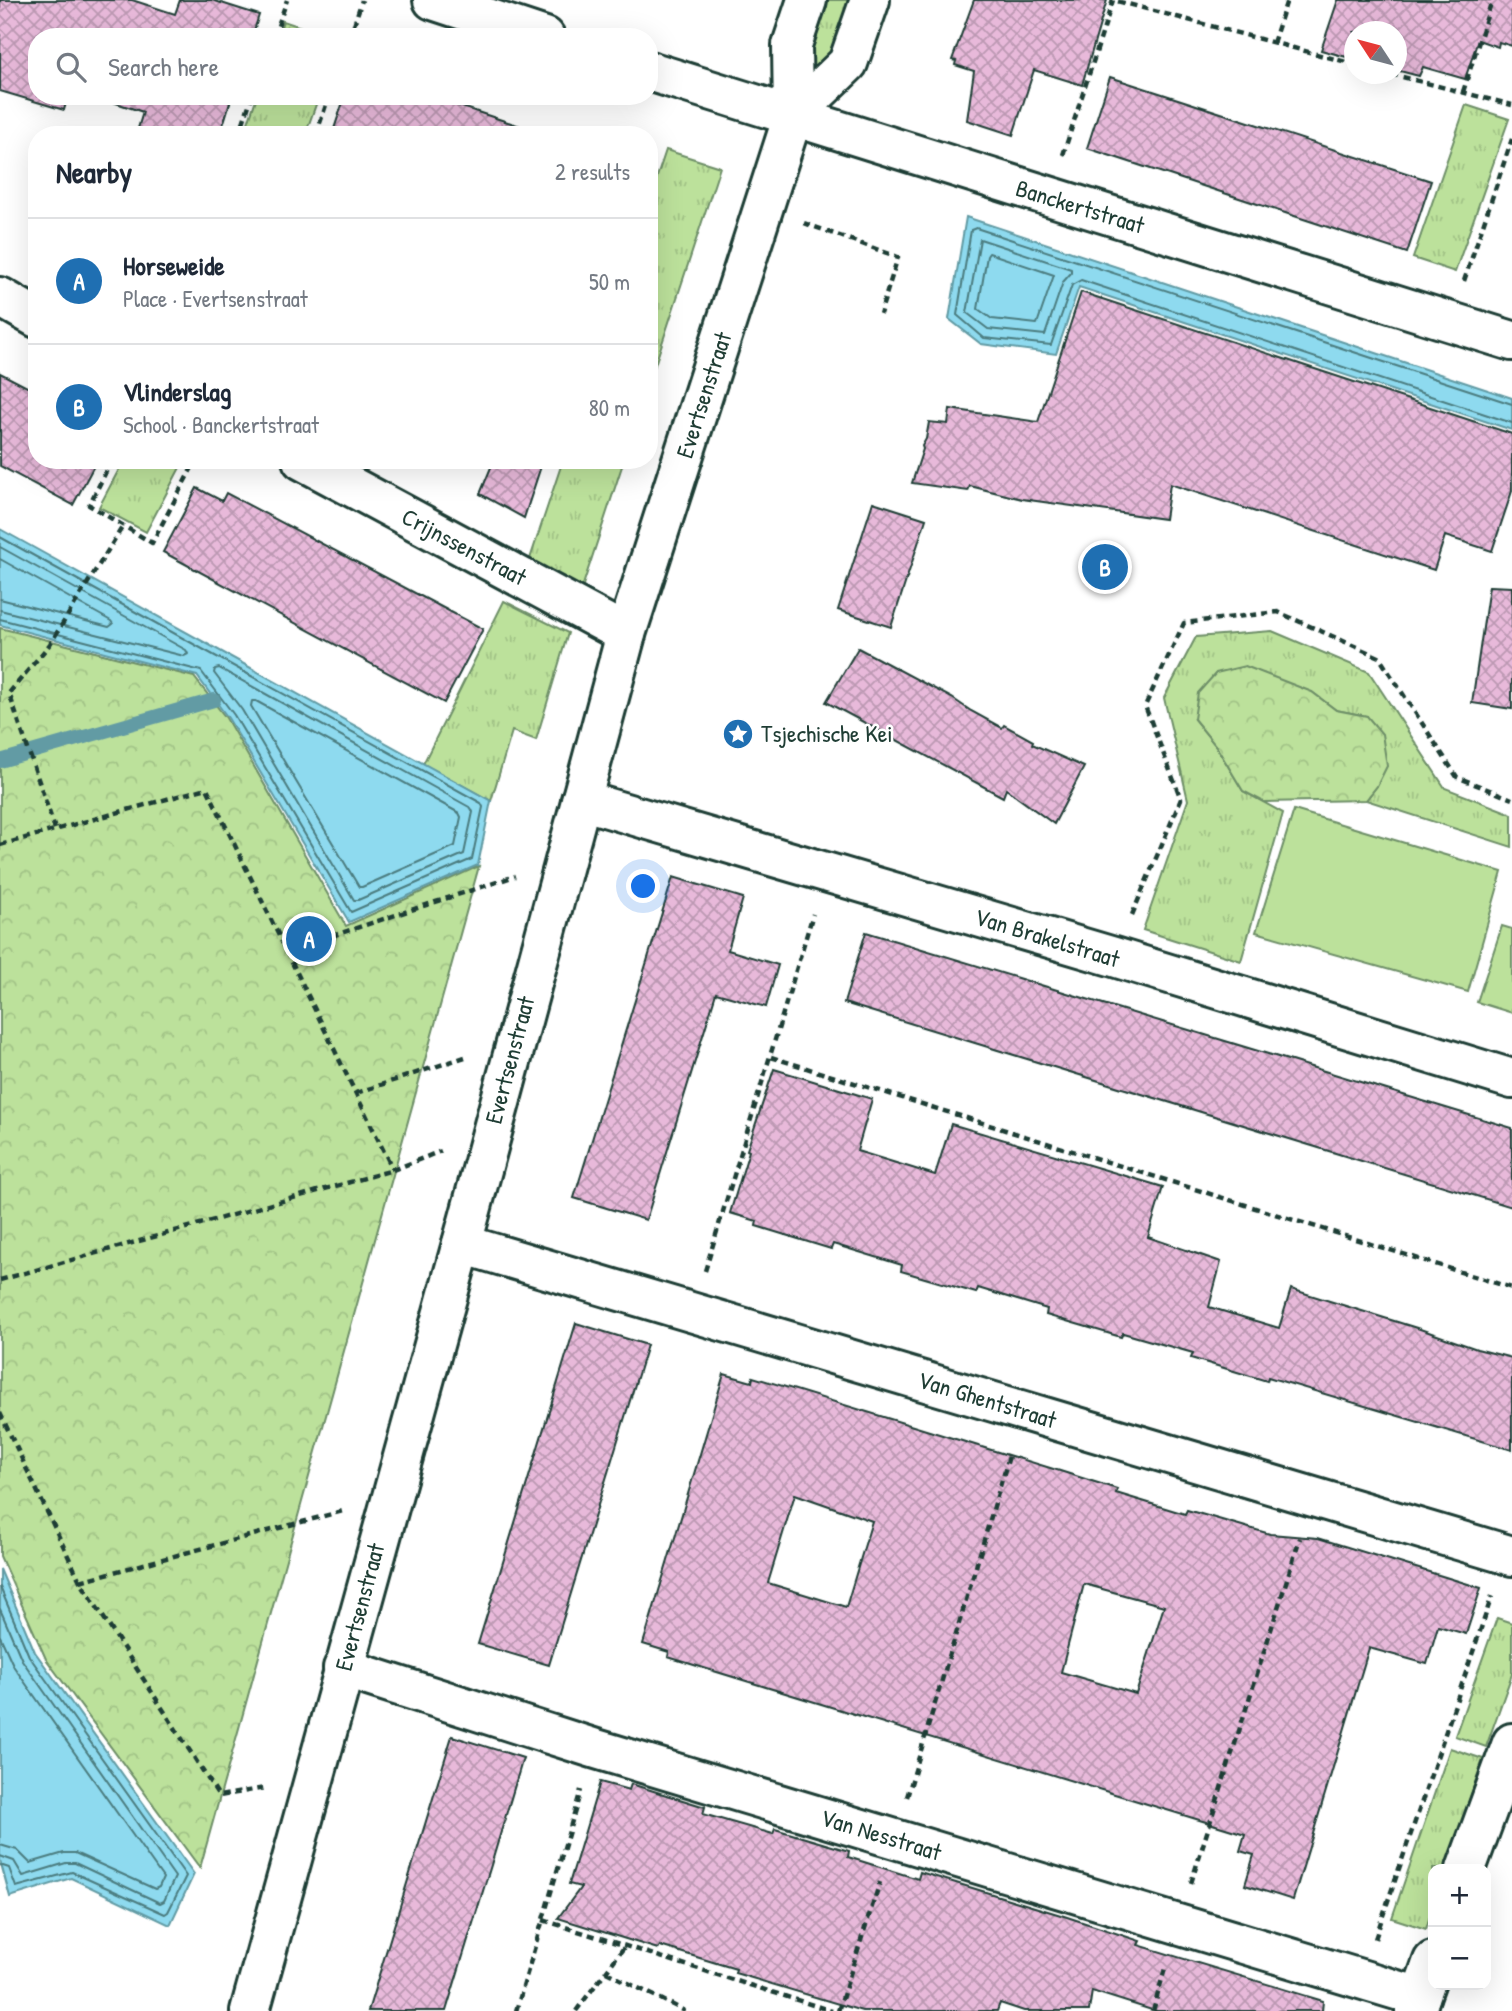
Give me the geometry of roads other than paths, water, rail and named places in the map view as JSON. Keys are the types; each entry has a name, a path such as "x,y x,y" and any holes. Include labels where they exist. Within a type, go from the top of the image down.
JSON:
{"street":[{"path":"433,0 518,28"},
{"name":"Evertsenstraat","path":"250,2011 626,634 793,116 792,45 807,0"},
{"name":"Evertsenstraat","path":"793,116 848,63 870,0"},
{"name":"Banckertstraat","path":"658,74 1512,341"},
{"path":"0,297 28,313"},
{"name":"Crijnssenstraat","path":"319,469 626,634"},
{"name":"Van Brakelstraat","path":"581,800 1114,957 1512,1079"},
{"name":"Van Ghentstraat","path":"461,1244 1509,1556"},
{"name":"Van Nesstraat","path":"343,1668 593,1748 1361,1980 1418,2004"},
{"path":"1468,1864 1512,1743"},
{"path":"1418,2004 1428,1975"}],"water":[{"path":"966,217 1512,398 1512,430 1079,287 1056,354 981,344 949,319"},
{"path":"0,529 491,801 478,865 349,922 228,718 197,676 0,625"},
{"path":"0,1569 35,1652 194,1874 170,1925 71,1878 10,1897 0,1860"}],"waterway":[{"path":"0,761 214,700"}],"place":[{"name":"Vlinderslag","path":"1105,567"},
{"name":"Tsjechische Kei","path":"738,734"},
{"name":"Horseweide","path":"309,939"}]}
